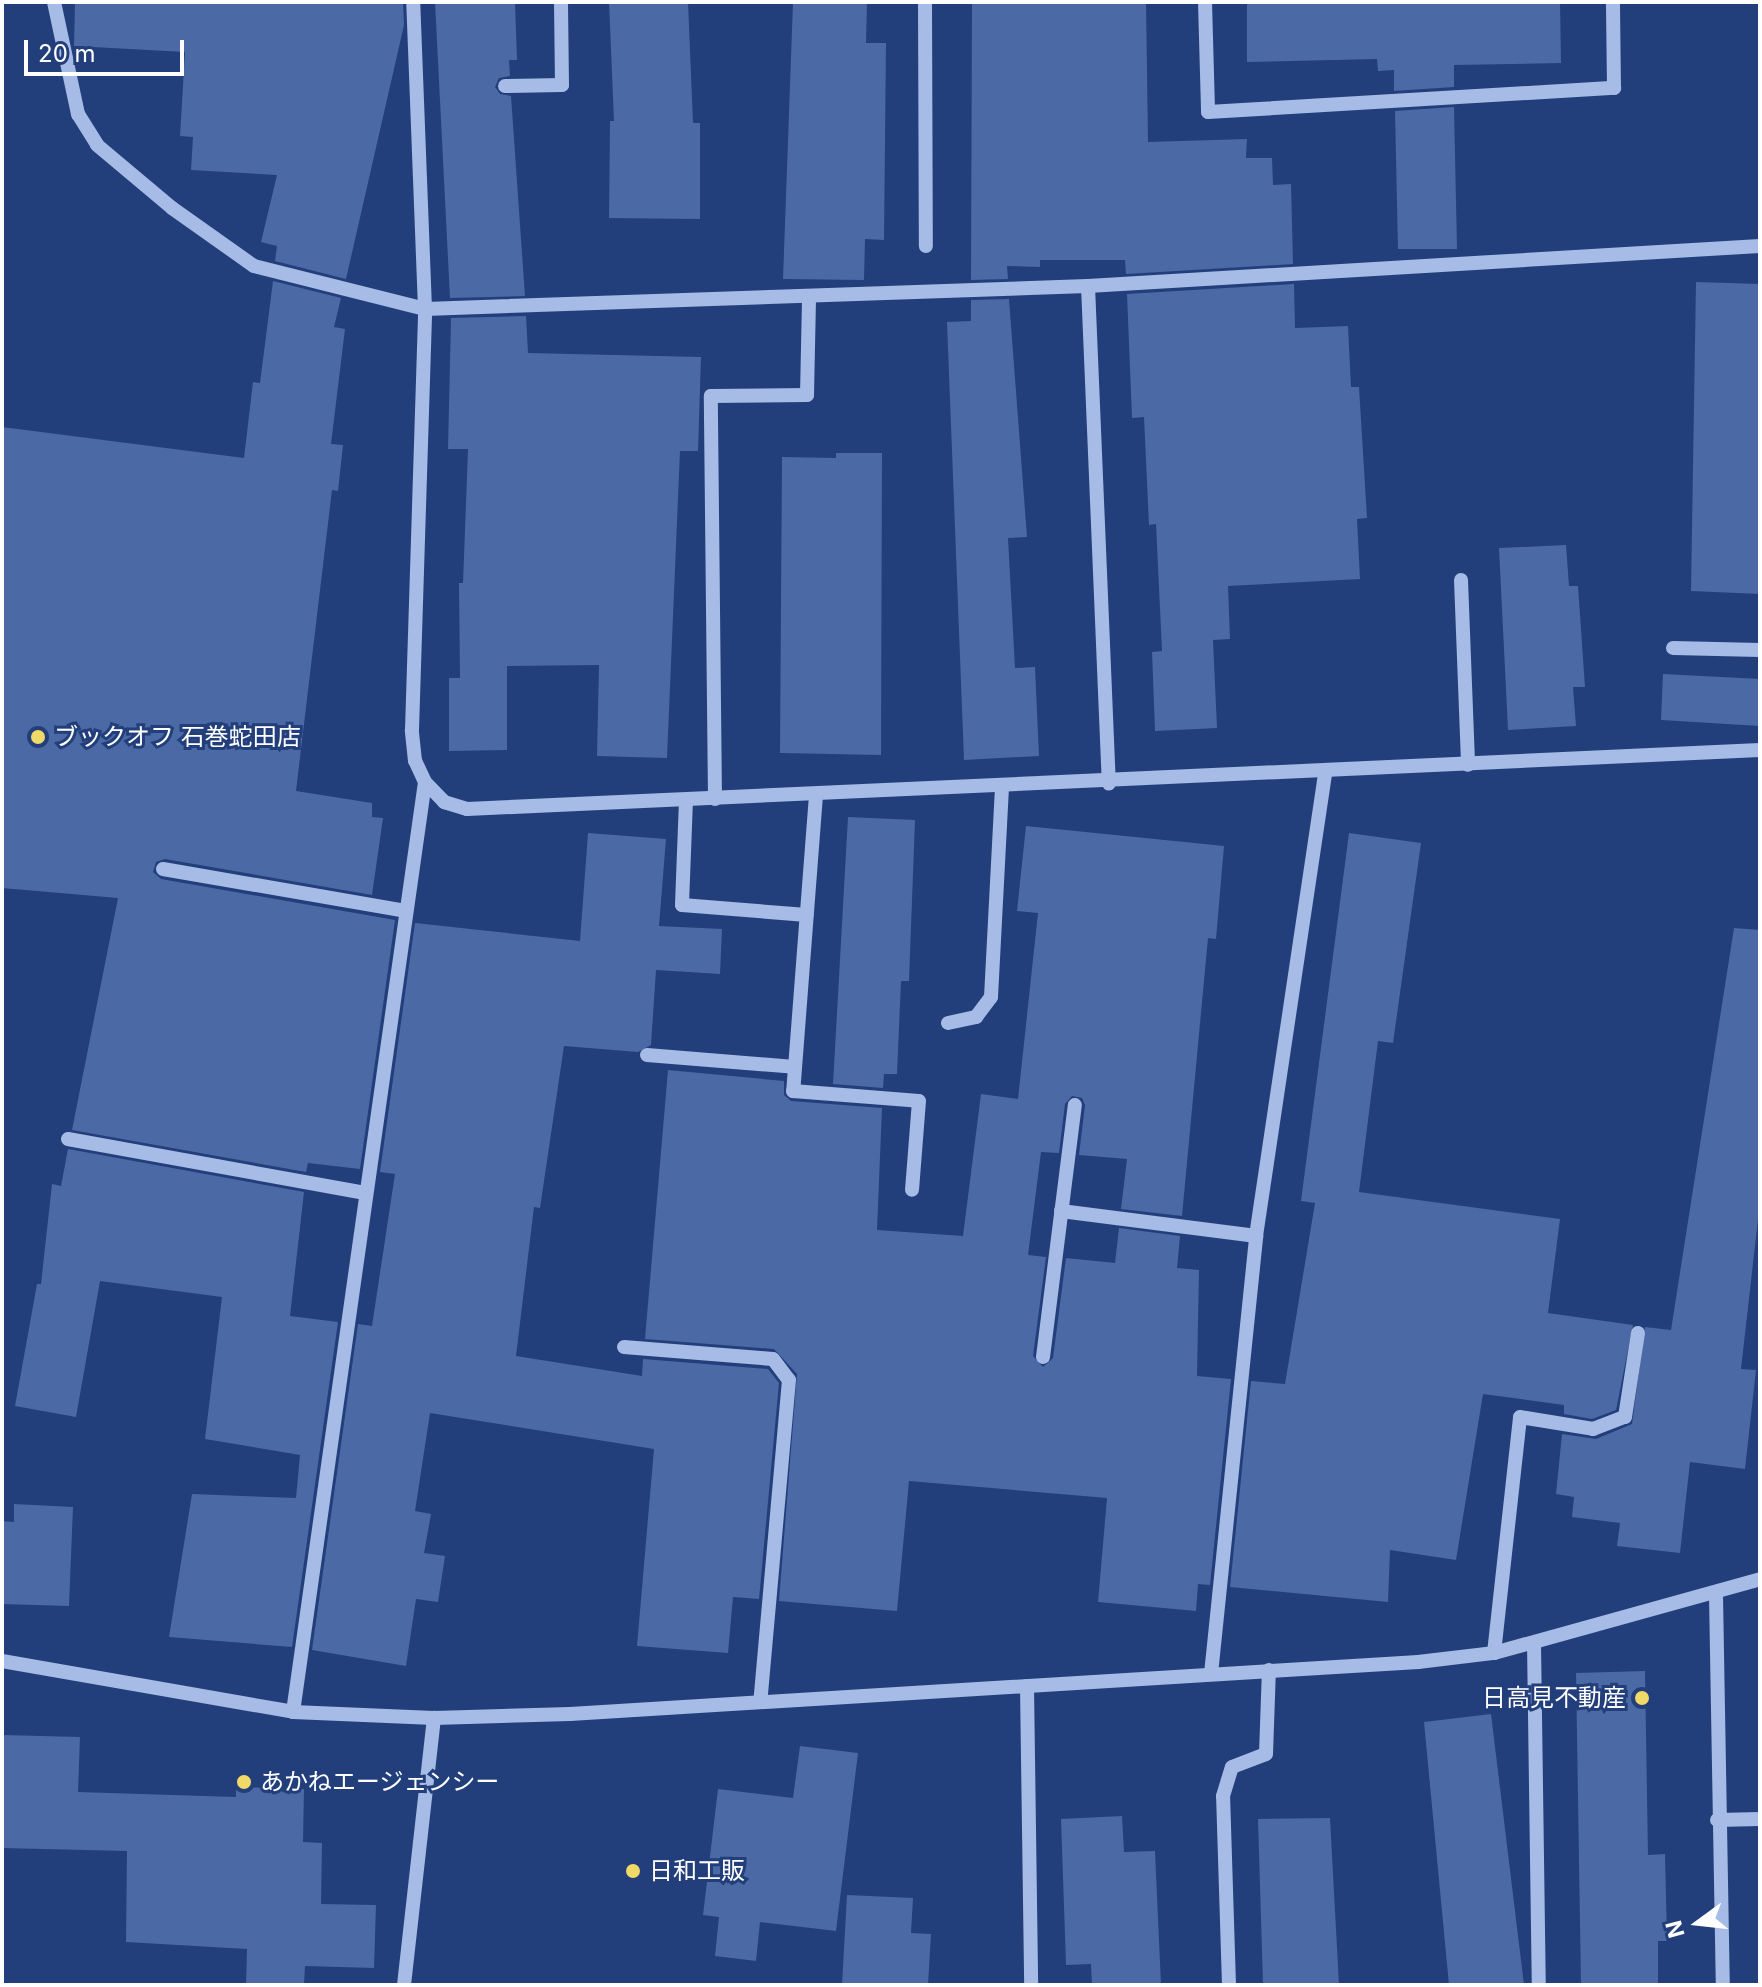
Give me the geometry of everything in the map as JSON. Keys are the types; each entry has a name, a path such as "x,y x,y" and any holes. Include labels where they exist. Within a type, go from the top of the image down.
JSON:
{"street":[{"path":"54,2 78,114 97,145 172,208 254,266 425,309 1088,286 1760,246"},
{"path":"413,2 425,309 412,730 415,761 425,782 444,802 467,809 1109,784 1760,750"},
{"path":"505,86 562,85 561,2"},
{"path":"925,2 926,246"},
{"path":"1205,2 1208,112 1614,88 1613,2"},
{"path":"1088,286 1109,784"},
{"path":"715,799 711,396 807,395 809,296"},
{"path":"1461,580 1468,765"},
{"path":"1673,648 1760,650"},
{"path":"1211,1674 1256,1236 1325,772"},
{"path":"293,1712 425,782"},
{"path":"948,1023 976,1017 991,997 1002,788"},
{"path":"816,795 793,1091 919,1101 912,1190"},
{"path":"686,800 682,905 807,915"},
{"path":"163,869 405,911"},
{"path":"647,1055 795,1067"},
{"path":"1043,1357 1075,1105"},
{"path":"68,1139 365,1193"},
{"path":"1061,1211 1256,1236"},
{"path":"1494,1653 1520,1417 1593,1429 1625,1417 1638,1333"},
{"path":"624,1347 773,1359 789,1380 760,1702"},
{"path":"2,1661 293,1712 434,1718 1027,1686 1494,1653 1716,1595 1760,1579"},
{"path":"1716,1595 1717,1820 1723,1985"},
{"path":"1534,1643 1539,1985"},
{"path":"1229,1985 1223,1796 1232,1767 1266,1754 1269,1670"},
{"path":"1027,1686 1031,1985"},
{"path":"404,1985 434,1718"},
{"path":"1717,1820 1760,1819"}],"building":[{"path":"75,2 403,2 404,25 346,279 275,261 277,246 261,242 277,175 191,170 193,137 180,136 185,52 74,46"},
{"path":"435,2 515,2 517,60 509,60 510,76 499,78 495,87 500,94 511,96 525,296 450,298"},
{"path":"609,2 688,2 693,123 700,123 700,219 609,218 610,121 614,121"},
{"path":"793,2 867,2 866,43 886,43 884,240 865,239 864,280 783,279"},
{"path":"972,2 1146,2 1148,142 1247,139 1246,158 1272,158 1273,185 1291,184 1293,264 1126,274 1125,260 1040,260 1040,267 1007,266 1008,279 971,280"},
{"path":"1247,2 1560,2 1561,63 1454,65 1454,87 1394,91 1394,70 1378,71 1377,59 1247,62"},
{"path":"1454,107 1457,249 1398,249 1395,111"},
{"path":"273,281 341,298 334,327 345,329 331,444 343,445 338,491 332,490 296,791 372,803 372,817 383,818 372,895 165,859 156,862 153,872 161,879 395,920 360,1169 308,1163 306,1172 72,1130 118,898 2,888 2,427 244,458 253,382 260,383"},
{"path":"1696,282 1760,284 1760,594 1691,591"},
{"path":"1294,284 1295,328 1348,326 1351,387 1359,387 1367,518 1357,519 1360,579 1228,586 1230,639 1213,640 1217,728 1155,731 1152,652 1162,651 1156,524 1149,525 1144,417 1132,418 1127,294"},
{"path":"1009,299 1027,537 1008,538 1015,668 1035,667 1039,756 964,760 947,322 971,321 971,300"},
{"path":"526,316 528,353 701,357 698,451 680,451 667,758 597,756 599,665 507,666 507,750 449,751 449,678 460,678 459,583 463,583 468,449 448,449 451,318"},
{"path":"836,453 882,453 881,755 780,753 782,457 836,458"},
{"path":"1566,545 1569,586 1578,586 1585,687 1573,687 1576,726 1508,730 1499,548"},
{"path":"1663,674 1760,679 1760,726 1661,720"},
{"path":"848,817 915,820 909,981 901,981 897,1074 884,1074 883,1088 833,1084"},
{"path":"1026,826 1224,846 1216,939 1208,938 1182,1216 1121,1209 1127,1159 1079,1155 1085,1105 1082,1098 1072,1096 1065,1104 1059,1153 1041,1152 1028,1255 1046,1257 1033,1356 1043,1367 1053,1358 1066,1258 1115,1263 1119,1228 1180,1236 1177,1268 1199,1270 1197,1376 1231,1379 1210,1585 1198,1584 1196,1611 1098,1602 1107,1498 909,1481 897,1611 779,1601 797,1374 774,1349 645,1339 668,1070 784,1081 784,1095 791,1101 882,1108 877,1230 963,1236 981,1094 1018,1099 1038,913 1017,911"},
{"path":"588,833 666,839 659,926 722,929 720,974 656,970 651,1045 638,1052 564,1046 540,1208 534,1207 516,1356 642,1376 643,1359 768,1369 779,1383 759,1599 733,1597 728,1653 637,1646 654,1449 430,1413 415,1511 431,1514 424,1553 445,1556 438,1602 416,1599 406,1666 312,1650 358,1324 372,1326 395,1174 380,1172 415,923 580,941"},
{"path":"1349,833 1421,843 1393,1043 1378,1041 1359,1192 1560,1219 1548,1313 1633,1325 1616,1410 1592,1419 1564,1414 1564,1405 1483,1394 1456,1560 1390,1550 1388,1602 1230,1587 1251,1381 1285,1384 1315,1203 1301,1201"},
{"path":"1734,928 1760,930 1760,1202 1741,1369 1756,1370 1745,1469 1690,1462 1680,1553 1617,1546 1620,1523 1572,1517 1574,1497 1556,1494 1562,1434 1596,1439 1632,1424 1645,1327 1671,1330"},
{"path":"68,1149 304,1192 290,1316 338,1322 292,1647 169,1637 192,1494 296,1498 300,1455 205,1439 222,1297 100,1281 76,1417 15,1406 37,1284 41,1284 52,1184 61,1186"},
{"path":"14,1504 73,1507 69,1606 2,1604 2,1521 14,1522"},
{"path":"1645,1671 1648,1855 1665,1854 1667,1941 1658,1941 1658,1985 1581,1985 1576,1673"},
{"path":"1491,1714 1524,1985 1449,1985 1424,1722"},
{"path":"3,1735 80,1737 78,1792 236,1797 236,1787 304,1789 303,1842 322,1843 321,1904 376,1905 374,1968 305,1966 304,1985 246,1985 247,1949 126,1942 127,1851 2,1848"},
{"path":"800,1746 858,1753 836,1931 760,1922 756,1961 715,1956 719,1917 703,1915 718,1789 793,1798"},
{"path":"1122,1816 1124,1852 1155,1851 1161,1985 1092,1985 1091,1964 1066,1965 1061,1819"},
{"path":"1330,1818 1339,1985 1263,1985 1258,1819"},
{"path":"847,1895 913,1898 911,1933 931,1934 928,1985 842,1985"}],"place":[{"name":"ブックオフ 石巻蛇田店","path":"38,737"},
{"name":"日高見不動産","path":"1642,1698"},
{"name":"あかねエージェンシー","path":"244,1782"},
{"name":"日和工販","path":"633,1871"}]}
